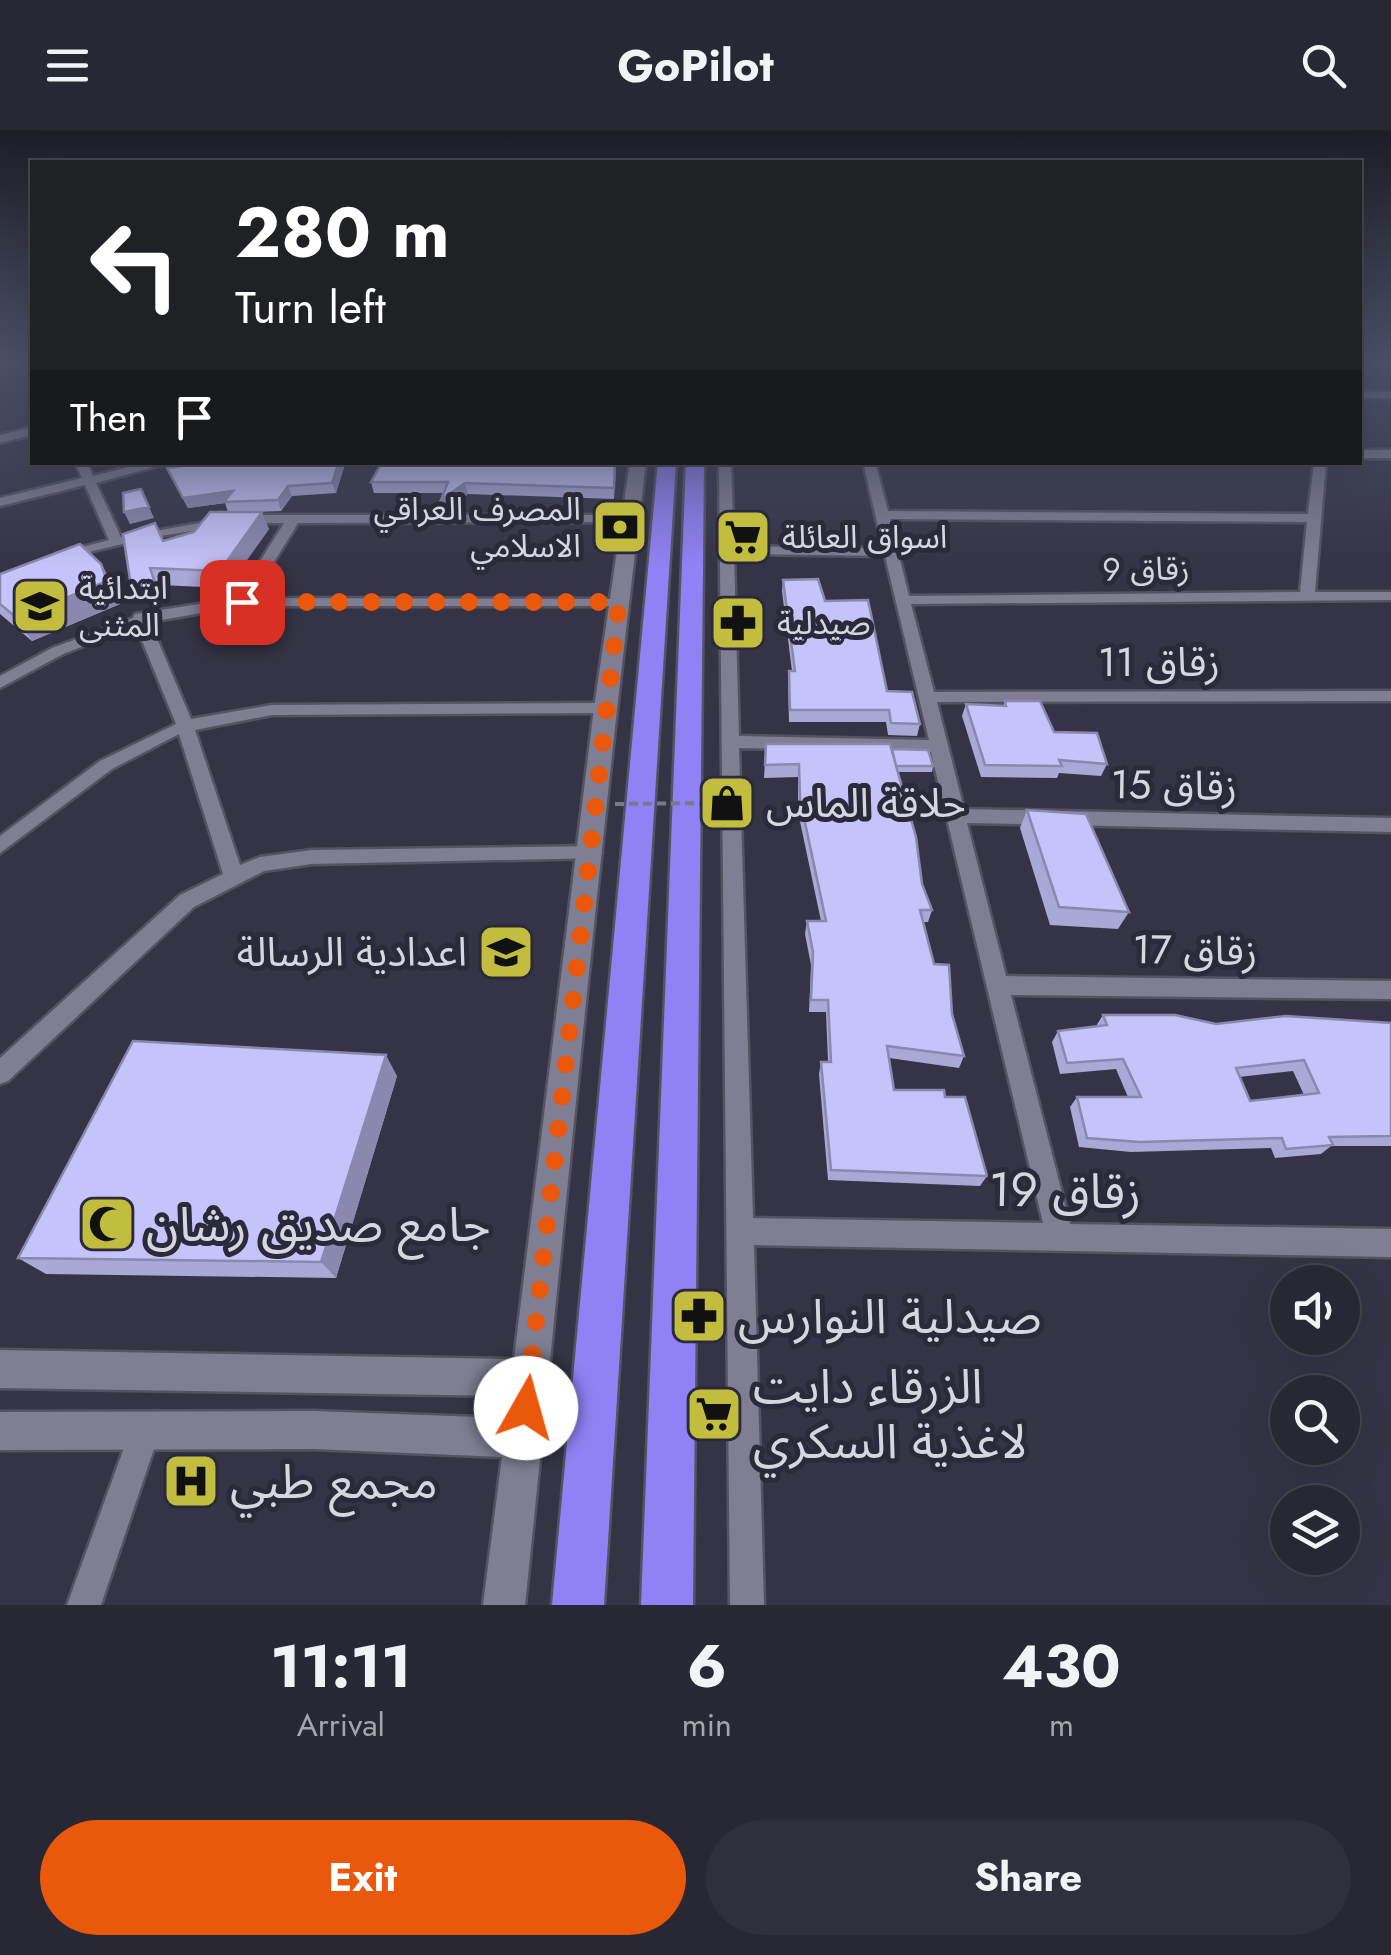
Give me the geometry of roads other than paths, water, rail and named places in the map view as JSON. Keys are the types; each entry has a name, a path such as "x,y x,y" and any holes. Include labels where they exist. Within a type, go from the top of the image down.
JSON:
{"highway":[{"path":"578,1605 667,465"},
{"path":"667,1605 695,465"}],"street":[{"path":"0,439 30,431"},
{"path":"1362,454 1391,454"},
{"path":"82,465 116,541"},
{"path":"0,502 151,465"},
{"path":"504,1605 592,854 605,708 638,465"},
{"path":"725,465 747,1605"},
{"path":"869,465 1059,1234"},
{"path":"1306,595 1320,465"},
{"path":"882,515 1314,518"},
{"path":"242,602 294,518"},
{"path":"52,560 116,541 217,521 629,518"},
{"path":"728,550 891,552"},
{"name":"زقاق 9","path":"902,600 1391,596"},
{"path":"0,683 75,642 140,617 242,602 619,602"},
{"path":"140,617 185,726 233,874"},
{"name":"زقاق 11","path":"926,697 1391,696"},
{"path":"0,846 106,765 185,726 272,710 605,708"},
{"path":"730,742 939,746"},
{"name":"زقاق 15","path":"956,816 1391,825"},
{"path":"0,1073 172,913 233,874 286,858 592,854"},
{"name":"زقاق 17","path":"998,986 1391,990"},
{"name":"زقاق 19","path":"738,1231 1391,1242"},
{"path":"0,1369 530,1378"},
{"path":"0,1431 144,1434 312,1430 522,1438"},
{"path":"84,1605 144,1434"}],"place":[{"name":"المصرف العراقي الاسلامي","path":"620,527"},
{"name":"اسواق العائلة","path":"743,537"},
{"name":"ابتدائية المثنى","path":"40,606"},
{"name":"صيدلية","path":"738,623"},
{"name":"حلاقة الماس","path":"727,803"},
{"name":"اعدادية الرسالة","path":"506,952"},
{"name":"جامع صديق رشان","path":"107,1224"},
{"name":"صيدلية النوارس","path":"699,1316"},
{"name":"الزرقاء دايت لاغذية السكري","path":"714,1414"},
{"name":"مجمع طبي","path":"191,1481"}]}
